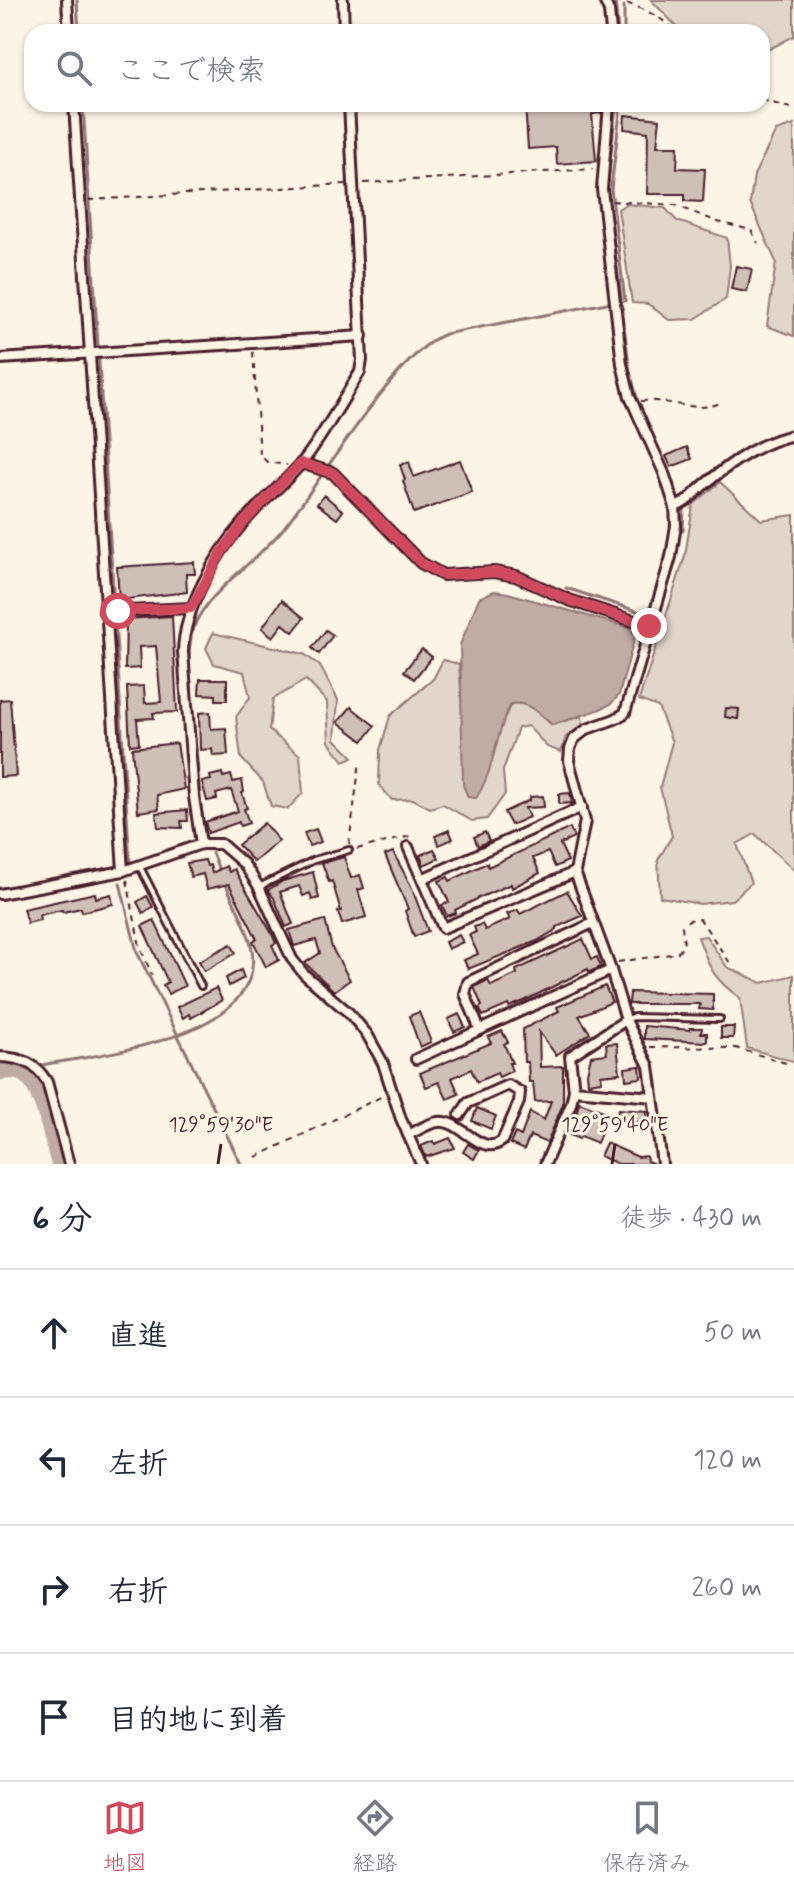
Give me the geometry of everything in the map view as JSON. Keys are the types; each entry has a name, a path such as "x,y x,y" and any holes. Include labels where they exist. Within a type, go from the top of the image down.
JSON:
{"street":[{"path":"67,0 68,24"},
{"path":"343,0 344,24"},
{"path":"604,0 610,24"},
{"path":"75,112 95,352 104,612 123,871"},
{"path":"201,844 194,797 183,631 191,608 222,552 244,522 301,463 360,372 362,336 349,112"},
{"path":"608,112 602,169 603,201 622,364 632,402 664,473 675,507 676,525 671,557 625,713 587,729 574,739 569,761 585,821 575,872 626,1020 649,1066 662,1164"},
{"path":"0,359 362,336"},
{"path":"675,507 687,502 737,459 783,437 794,435"},
{"path":"301,463 333,473 421,563 443,575 494,572 516,576 569,600 649,626"},
{"path":"104,612 191,608"},
{"path":"422,879 582,807"},
{"path":"0,894 123,871 201,844 221,844 244,864 259,887 292,959 367,1034 383,1063 421,1164"},
{"path":"408,847 443,928 575,872"},
{"path":"480,1030 465,994 468,982 593,923"},
{"path":"416,1059 611,970"},
{"path":"545,1164 571,1104 574,1090 570,1056 626,1020"},
{"path":"0,1057 16,1058 40,1070 47,1082 69,1164"},
{"path":"408,1135 439,1121 487,1146 498,1145 519,1102 520,1092 508,1085 468,1103 460,1115"},
{"path":"574,1090 653,1097"}],"lane":[{"path":"259,887 314,860 349,850"},
{"path":"140,867 201,986"},
{"path":"626,1020 634,1017 720,1019"}],"path":[{"path":"619,2 630,3 668,24"},
{"path":"770,102 794,109"},
{"path":"96,200 602,169"},
{"path":"617,200 675,205 718,222 751,230 758,243"},
{"path":"253,343 260,455 267,462 286,465 301,463"},
{"path":"632,402 652,400 707,409 720,403"},
{"path":"360,761 349,850 374,847 415,835"},
{"path":"123,871 140,947 152,975"},
{"path":"611,970 619,962 677,953 684,945 682,926 689,920 700,919 730,963"},
{"path":"641,1047 736,1048 789,1064"},
{"path":"256,1157 392,1091"}],"shaded area":[{"path":"651,0 794,0 794,36 770,49 770,24 674,24"},
{"path":"794,125 794,336 767,326 776,262 750,203 754,175 776,131"},
{"path":"626,204 665,208 677,221 727,238 730,266 726,299 695,319 669,320 648,304 632,303 618,209"},
{"path":"720,482 761,520 794,515 794,870 755,834 737,844 751,883 732,900 700,904 660,897 658,860 672,836 660,787 672,742 658,707 639,700 685,556 693,505"},
{"path":"494,591 630,628 635,636 619,695 611,704 552,725 528,706 511,704 488,775 476,798 468,797 463,785 460,645 479,598"},
{"path":"213,633 304,654 320,666 338,700 335,739 353,757 344,761 329,742 327,702 306,680 273,699 269,730 300,755 303,793 288,809 271,806 263,782 241,758 236,717 250,697 244,672 214,664 206,648"},
{"path":"443,660 459,664 462,701 504,716 511,704 523,704 552,725 582,716 583,725 566,737 561,752 547,747 528,726 518,728 503,771 505,794 487,819 472,821 443,804 430,808 413,799 392,800 379,785 380,750 390,716 433,679"},
{"path":"706,936 727,967 762,983 794,975 794,1063 747,1048 740,998 713,971 698,937"}],"building":[{"path":"526,112 601,112 592,114 596,161 557,164 556,147 528,149"},
{"path":"625,115 660,119 657,146 678,146 677,168 705,169 703,202 685,201 685,194 647,194 648,132 624,129"},
{"path":"736,266 752,269 747,292 731,289"},
{"path":"687,447 692,459 671,467 666,456"},
{"path":"460,460 472,492 414,513 400,465 409,462 414,477"},
{"path":"324,495 343,511 337,519 317,504"},
{"path":"194,562 195,574 186,574 187,592 119,600 117,567"},
{"path":"282,600 304,618 293,632 283,624 273,637 262,628"},
{"path":"172,616 177,712 153,713 154,718 137,719 139,744 130,745 127,687 144,686 145,703 161,702 156,646 139,647 140,668 125,669 126,619"},
{"path":"326,630 333,635 319,654 312,648"},
{"path":"422,649 432,657 414,679 404,671"},
{"path":"200,679 227,679 227,700 216,700 216,695 199,694"},
{"path":"10,699 16,776 0,777 0,700"},
{"path":"351,707 375,726 363,741 338,722"},
{"path":"726,708 739,709 738,719 725,717"},
{"path":"210,712 211,729 226,728 228,755 213,756 212,749 200,750 199,713"},
{"path":"177,743 184,789 157,795 159,809 138,812 132,748"},
{"path":"222,773 223,777 231,775 233,782 242,780 247,808 244,809 249,823 240,826 239,822 208,833 205,822 238,811 231,790 216,794 217,799 207,801 202,782"},
{"path":"570,793 572,803 559,804 559,794"},
{"path":"543,796 544,807 525,808 529,817 511,825 504,812 530,800 530,797"},
{"path":"187,810 188,821 181,821 182,828 158,827 156,813"},
{"path":"264,823 279,841 254,862 238,845"},
{"path":"570,828 574,838 560,844 568,861 555,867 548,852 533,858 540,873 512,888 511,884 481,897 447,916 442,905 449,902 439,881 448,877 450,881 487,863 488,867"},
{"path":"316,829 321,842 309,846 304,833"},
{"path":"449,830 453,839 439,845 435,836"},
{"path":"485,832 489,841 478,846 474,837"},
{"path":"434,849 439,858 424,865 420,855"},
{"path":"393,852 411,886 428,931 414,937 405,911 408,909 385,855"},
{"path":"344,857 351,878 360,875 364,888 358,890 366,917 342,924 332,881 329,882 322,863"},
{"path":"205,860 212,873 226,866 229,872 234,869 271,932 276,943 272,945 279,960 266,967 253,941 257,939 229,884 207,889 203,874 191,877 187,863"},
{"path":"313,872 319,898 312,900 310,893 303,896 299,886 280,892 293,924 286,927 268,890 283,881"},
{"path":"567,891 582,916 557,927 537,941 468,969 464,960 478,954 469,935 476,932 474,927 482,924 485,930 510,919 507,914 518,910 520,914"},
{"path":"95,893 96,898 111,894 113,904 82,912 81,908 39,915 40,920 27,923 23,909"},
{"path":"147,896 153,907 143,913 137,902"},
{"path":"154,920 185,986 168,994 163,985 168,982 142,926"},
{"path":"325,920 332,948 350,980 334,991 305,963 320,953 316,940 294,946 289,930"},
{"path":"459,935 463,942 448,949 445,942"},
{"path":"583,939 592,959 597,957 601,967 589,972 588,969 524,1001 483,1016 474,987 488,980 491,986 517,974 516,970"},
{"path":"231,944 236,953 204,971 199,961"},
{"path":"241,970 244,978 229,986 226,978"},
{"path":"605,986 612,1002 579,1016 590,1033 556,1055 539,1032 540,1067 563,1066 563,1104 547,1143 530,1136 524,1150 510,1144 515,1133 521,1136 530,1112 544,1120 551,1101 535,1102 533,1082 529,1082 528,1062 524,1062 523,1029 559,1011 557,1007"},
{"path":"216,988 222,1000 191,1018 189,1014 183,1018 177,1007"},
{"path":"630,992 713,994 713,1010 699,1009 700,1004 629,1004"},
{"path":"419,1012 431,1042 420,1047 409,1016"},
{"path":"459,1014 465,1027 454,1032 448,1019"},
{"path":"644,1026 690,1030 702,1028 701,1033 707,1033 707,1042 644,1039"},
{"path":"721,1027 734,1027 733,1038 721,1038"},
{"path":"502,1031 508,1042 504,1044 512,1071 499,1077 497,1073 477,1082 471,1069 452,1078 459,1094 447,1099 439,1082 426,1087 420,1073 491,1043 488,1037"},
{"path":"617,1043 620,1073 601,1075 602,1081 588,1083 591,1056 607,1054 606,1044"},
{"path":"640,1066 641,1078 626,1080 625,1068"},
{"path":"579,1102 609,1113 597,1143 570,1135 578,1116"},
{"path":"477,1108 496,1116 491,1129 472,1121"},
{"path":"618,1109 647,1111 646,1123 616,1120"},
{"path":"450,1138 455,1148 426,1157 421,1146"},
{"path":"606,1143 638,1157 646,1156 647,1161 654,1164 618,1164 600,1156"},
{"path":"468,1144 479,1150 474,1159 463,1152"}],"waterway":[{"path":"77,0 78,24"},
{"path":"615,0 617,24"},
{"path":"624,6 624,24"},
{"path":"83,112 130,863"},
{"path":"615,112 607,191 623,313"},
{"path":"620,112 611,189 625,301"},
{"path":"189,665 192,632 197,619 229,582 282,530 382,392 426,345 445,334 607,303"},
{"path":"624,326 637,398"},
{"path":"640,404 642,409"},
{"path":"645,416 668,470"},
{"path":"670,476 677,492"},
{"path":"683,531 684,509"},
{"path":"659,616 675,563"},
{"path":"566,588 646,614"},
{"path":"190,671 194,725"},
{"path":"194,733 196,750"},
{"path":"198,775 202,816"},
{"path":"203,823 206,839"},
{"path":"212,853 220,872"},
{"path":"42,1065 101,1055 174,1036 207,1022 233,1004 249,980 252,950 225,882"},
{"path":"120,883 137,952 241,1164"},
{"path":"0,1071 19,1071 38,1090 60,1164"}],"route":[{"path":"118,611 191,608 222,552 244,522 301,463 333,473 421,563 443,575 494,572 516,576 569,600 649,626"}]}
